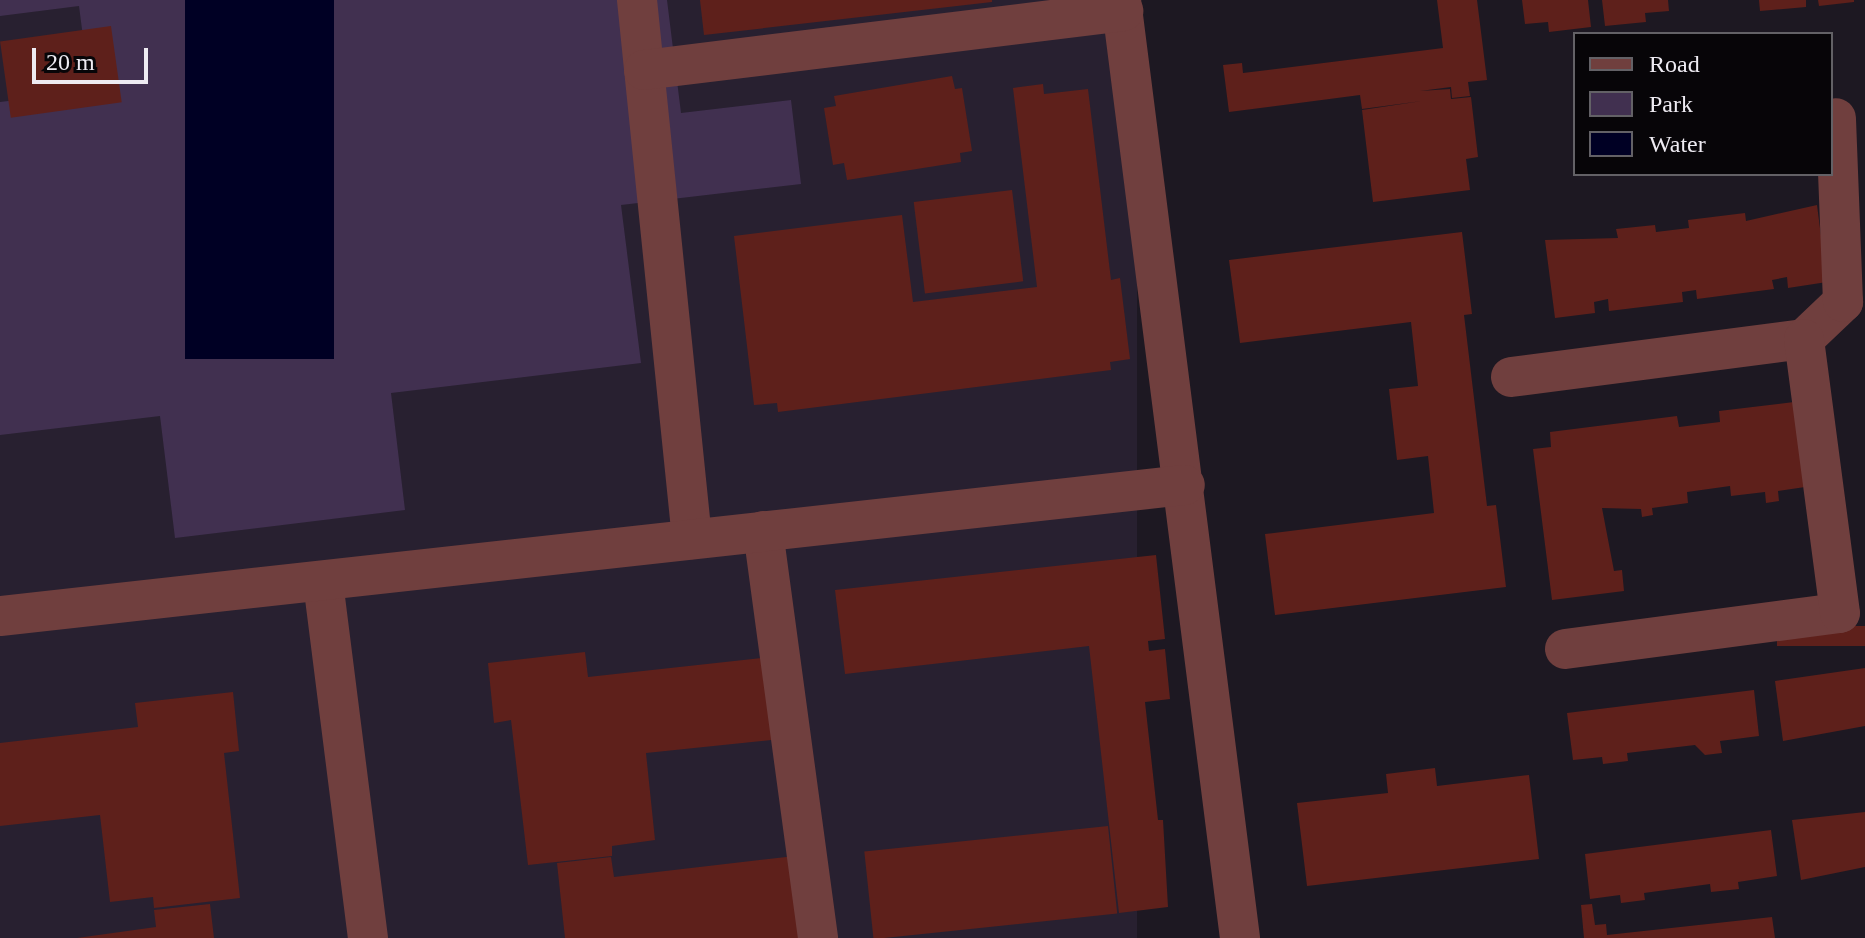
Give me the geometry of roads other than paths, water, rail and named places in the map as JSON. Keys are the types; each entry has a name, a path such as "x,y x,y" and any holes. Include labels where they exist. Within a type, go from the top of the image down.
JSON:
{"street":[{"path":"637,0 692,539"},
{"path":"644,70 1122,6 1240,938"},
{"path":"1511,377 1804,339 1843,302 1844,117"},
{"path":"1565,649 1840,613 1804,339"},
{"path":"0,616 1185,485"},
{"path":"763,531 818,938"},
{"path":"323,582 368,938"}],"water":[{"path":"185,0 334,0 334,359 185,359"}]}
